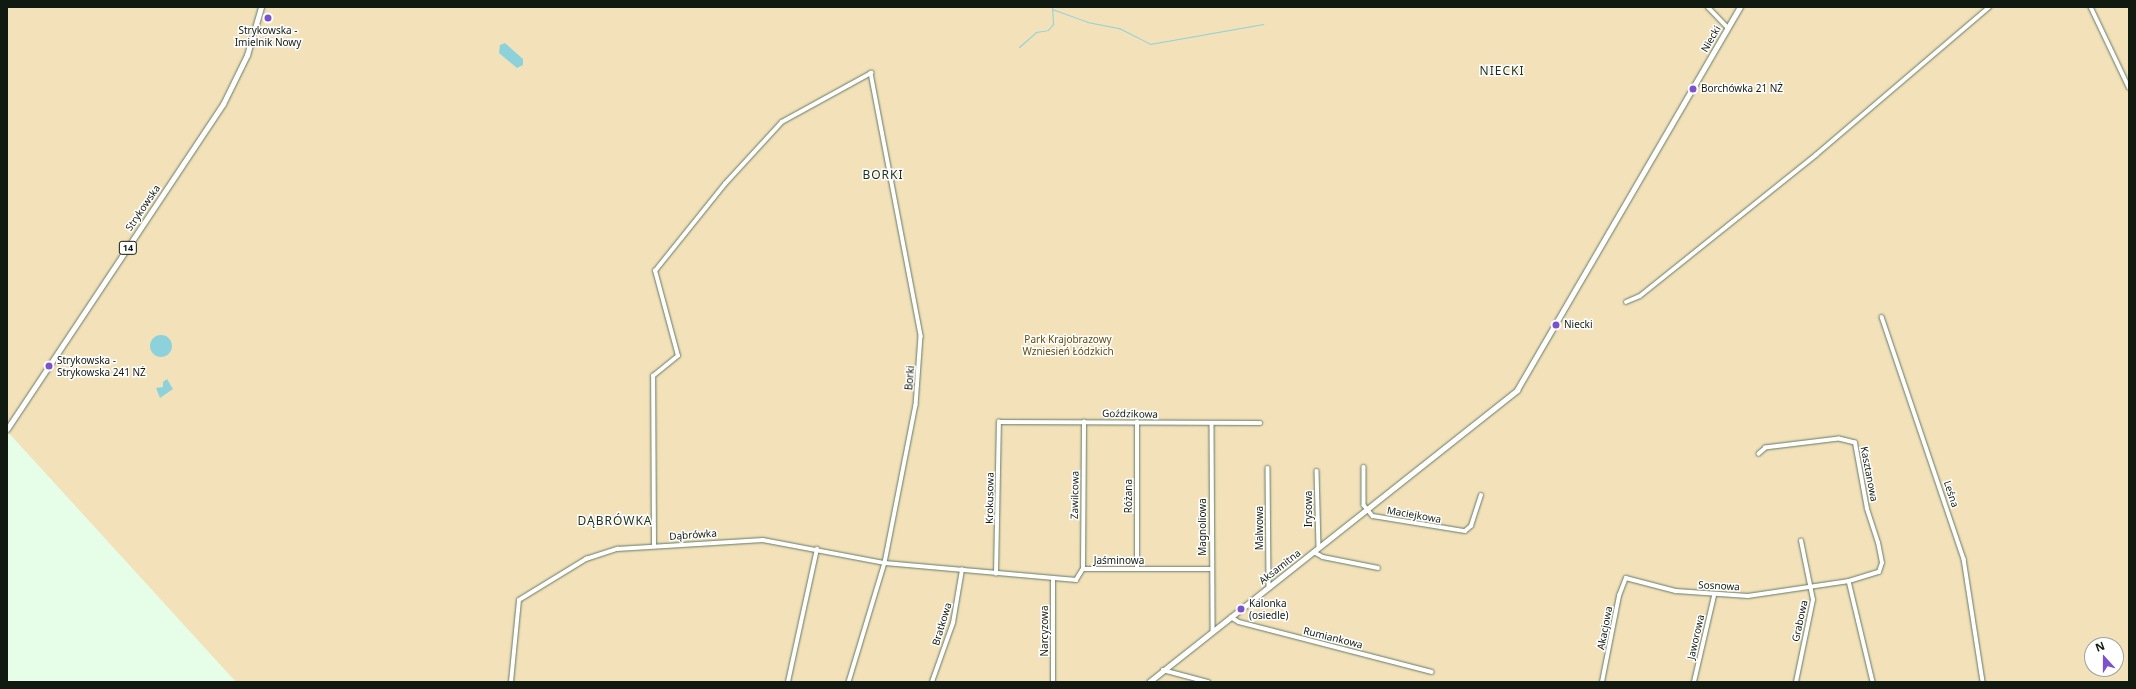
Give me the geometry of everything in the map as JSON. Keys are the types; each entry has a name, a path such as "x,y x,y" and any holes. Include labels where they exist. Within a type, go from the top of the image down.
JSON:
{"main road":[{"name":"Strykowska","path":"7,429 223,104 243,64 261,7"}],"street":[{"path":"1708,7 1728,28"},
{"name":"Niecki","path":"1366,510 1520,386 1740,7"},
{"path":"1626,302 1640,296 1816,154 1989,7"},
{"path":"2091,7 2129,87"},
{"name":"Borki","path":"654,546 653,376 678,356 655,271 725,184 782,122 871,73 921,336 916,405 885,563 849,682"},
{"name":"Leśna","path":"1882,317 1964,559 1983,682"},
{"name":"Goździkowa","path":"999,422 1260,423"},
{"name":"Krokusowa","path":"996,574 999,422"},
{"name":"Zawilcowa","path":"1083,569 1084,422"},
{"name":"Różana","path":"1137,422 1137,569"},
{"name":"Magnoliowa","path":"1212,423 1211,569 1213,631"},
{"name":"Kasztanowa","path":"1759,454 1766,448 1839,439 1855,443 1882,563 1879,572 1849,581 1812,587"},
{"path":"1364,467 1366,510"},
{"name":"Malwowa","path":"1268,468 1269,587"},
{"name":"Irysowa","path":"1317,471 1319,547"},
{"name":"Maciejkowa","path":"1366,510 1373,516 1406,524 1465,531 1471,526 1481,496"},
{"name":"Aksamitna","path":"1149,682 1366,510"},
{"name":"Dąbrówka","path":"511,682 519,600 597,555 654,546 763,540 885,563 962,570"},
{"name":"Grabowa","path":"1796,682 1813,600 1812,587 1801,541"},
{"path":"788,682 817,549"},
{"path":"1314,552 1323,557 1378,568"},
{"name":"Jaśminowa","path":"962,570 1053,580 1076,580 1083,569 1211,569"},
{"name":"Bratkowa","path":"932,682 953,623 962,570"},
{"name":"Sosnowa","path":"1626,578 1714,596 1775,594 1812,587"},
{"name":"Akacjowa","path":"1602,682 1619,596 1626,578"},
{"name":"Narcyzowa","path":"1053,580 1053,682"},
{"path":"1849,581 1873,682"},
{"name":"Jaworowa","path":"1694,682 1714,596"},
{"name":"Rumiankowa","path":"1232,617 1239,622 1432,672"},
{"path":"1163,670 1208,682"}],"green space":[{"name":"Park Krajobrazowy Wzniesień Łódzkich","path":"7,7 2129,7 2129,682 236,682 7,431"}],"water":[{"path":"505,43 523,59 523,65 517,68 499,53 500,45"},
{"path":"161,335 169,338 172,346 169,354 161,357 153,354 150,346 153,338"},
{"path":"167,379 173,389 160,398 156,388 163,387 163,382"}],"waterway":[{"path":"1019,47 1036,32 1048,30 1053,24 1052,7"},
{"path":"1052,9 1087,22 1119,28 1150,44 1263,24"}],"place":[{"name":"Strykowska - Imielnik Nowy","path":"268,18"},
{"name":"Borchówka 21 NŻ","path":"1693,89"},
{"name":"Niecki","path":"1556,325"},
{"name":"Strykowska - Strykowska 241 NŻ","path":"49,366"},
{"name":"Kalonka (osiedle)","path":"1241,609"}],"district":[{"name":"NIECKI","path":"1502,71"},
{"name":"BORKI","path":"883,175"},
{"name":"DĄBRÓWKA","path":"615,521"}]}
